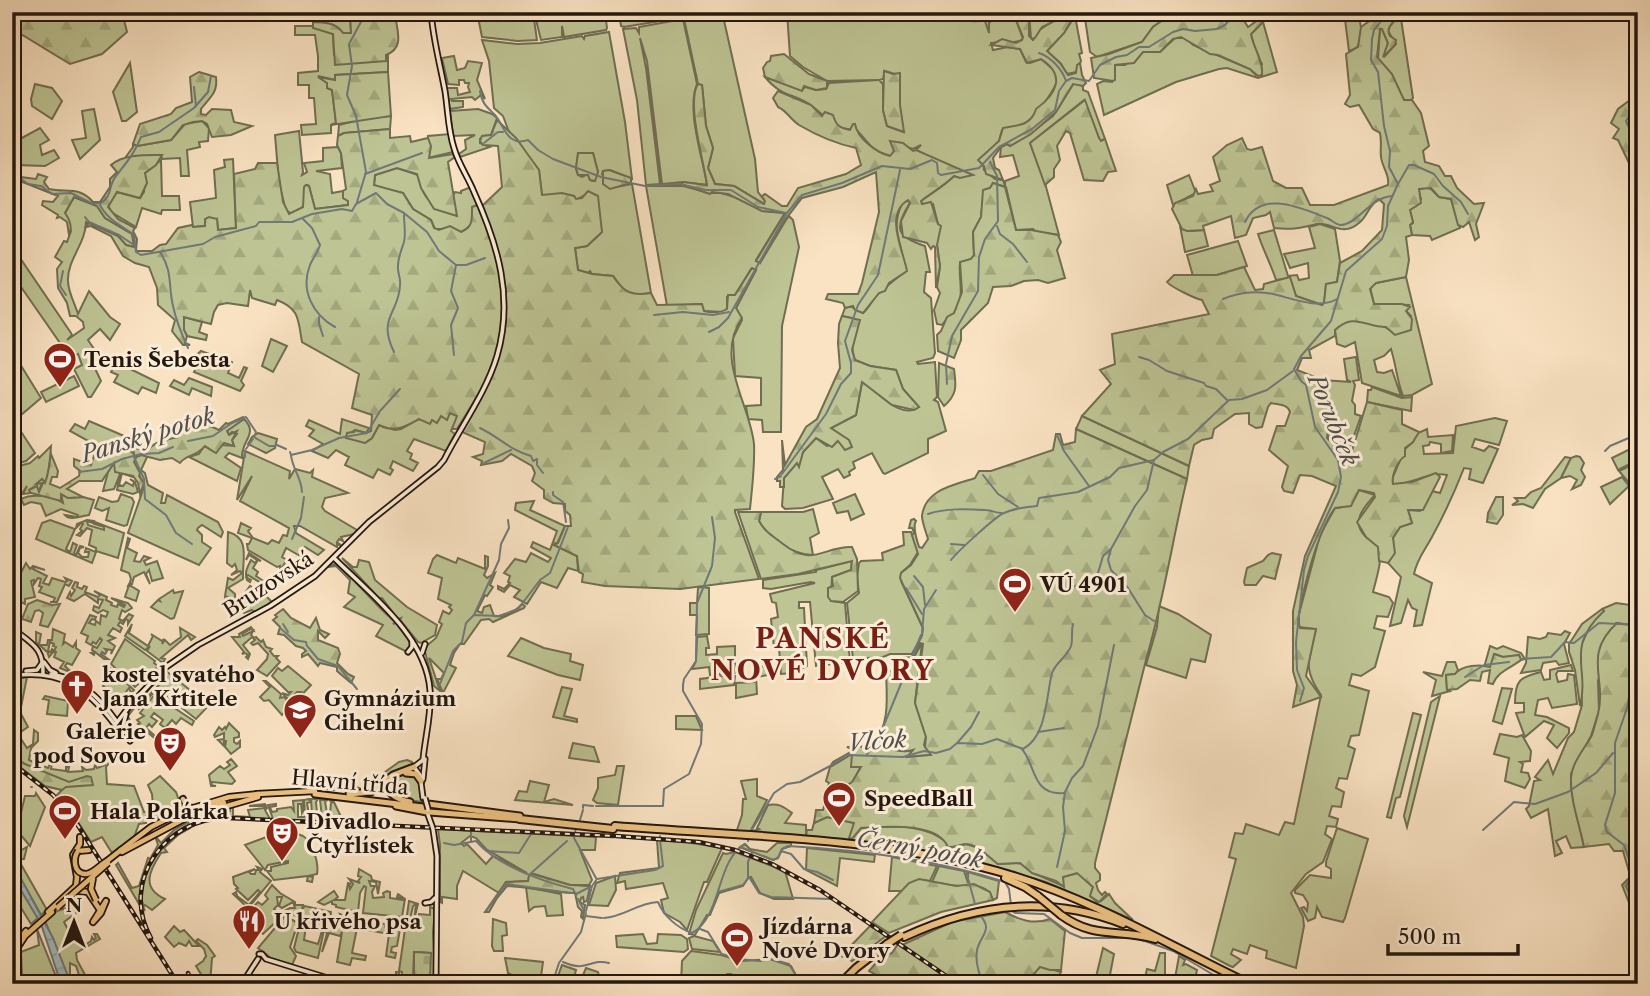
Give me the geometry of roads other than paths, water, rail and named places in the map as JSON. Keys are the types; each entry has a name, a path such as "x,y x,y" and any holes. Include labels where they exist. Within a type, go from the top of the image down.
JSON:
{"highway":[{"path":"413,802 395,798 388,790 391,779 418,768"},
{"path":"349,794 371,792 393,775 418,768"},
{"path":"406,772 416,774 422,779"},
{"path":"315,793 614,827 839,842 942,859 1043,886 1140,928 1250,984"},
{"name":"Hlavní třída","path":"315,793 349,794 520,817"},
{"path":"942,859 1009,879 1038,896 1061,915 1089,930 1131,934 1159,941"},
{"path":"842,984 868,957 902,936 951,915 1010,905 1056,904 1108,915 1140,928"},
{"path":"1010,905 1056,907 1087,912 1126,925 1243,984"}],"main road":[{"name":"Bruzovská","path":"116,724 163,670 185,653 282,599 327,565 369,522 441,464 488,379 497,357 503,324 505,290 501,264 493,236 453,146 431,12"},
{"path":"336,556 340,562"},
{"path":"336,556 414,641 421,653 430,693 423,760 418,768"},
{"path":"327,565 340,562"},
{"path":"12,628 38,649 50,670 90,690 117,715 131,704"},
{"path":"414,641 424,644 421,653 432,693 422,779"},
{"path":"408,652 414,641"},
{"path":"414,650 421,653"},
{"path":"12,675 37,670 44,662"},
{"path":"43,673 44,662"},
{"path":"26,671 61,676"},
{"path":"12,675 43,673 64,680 87,692 116,724"},
{"path":"130,741 122,723 131,704"},
{"path":"107,708 116,724"},
{"path":"418,768 425,758"},
{"path":"418,768 426,806"},
{"path":"12,948 108,862 138,840 189,816 258,795 315,793"},
{"name":"Hlavní třída","path":"426,806 439,856 438,983"},
{"name":"Hlavní třída","path":"433,828 437,848 438,983"},
{"path":"57,906 76,884 77,874 72,859 74,852 82,846 74,862 83,873 90,873 108,862"},
{"path":"57,906 80,890 88,892 99,904 91,890 91,882 108,862"},
{"path":"425,903 436,897"},
{"path":"12,956 32,928"},
{"path":"245,984 247,976 261,958 331,979 361,984"}],"water":[{"path":"12,862 53,938 71,984 61,984 41,924 12,875"}],"waterway":[{"path":"64,12 80,16 110,13"},
{"path":"709,332 728,318 787,213 802,195 842,183 882,166 910,169 932,160 937,163 938,173 941,175 979,168 999,147 1032,129 1055,110 1059,91 1066,81 1072,78 1089,81 1100,65 1116,57 1127,55 1139,47 1149,47 1183,29 1217,29 1225,25 1236,12"},
{"name":"Porubček","path":"1300,701 1304,688 1297,670 1296,642 1304,570 1338,492 1341,477 1338,460 1315,427 1306,385 1294,369 1301,356 1331,321 1346,271 1382,239 1387,226 1388,206 1398,184 1389,167 1390,151 1384,126 1378,72 1371,60 1374,30 1382,20 1382,12"},
{"path":"357,202 366,172 356,116 347,95 352,66 349,44 362,20"},
{"path":"1039,53 1056,64 1066,81"},
{"path":"100,203 107,198 114,179 141,137 159,132 194,108 208,92 211,76"},
{"path":"194,87 196,106"},
{"path":"480,91 485,105 495,115 507,135 515,141 528,140 553,159 601,177 645,186 679,184 706,190 731,190 758,207 786,213"},
{"path":"1638,115 1626,121 1632,134 1631,151 1638,156"},
{"path":"484,143 498,132 503,132"},
{"path":"365,174 422,153"},
{"path":"947,384 946,364 952,336 978,291 979,257 985,239 998,221 997,176 990,162"},
{"path":"1398,184 1409,165 1414,165 1434,174 1461,202 1468,214"},
{"path":"14,166 16,178"},
{"path":"782,474 826,414 841,384 851,373 845,341 858,305 878,275 900,170"},
{"path":"12,184 21,179 28,184 41,186 52,194 71,193 93,204 99,203 110,218 134,235 136,252 141,255 203,244 215,237 256,226 259,222 292,222 312,214 342,209 352,211 356,204 376,193 427,232 439,251 456,265 451,291 458,308 451,325 454,355"},
{"path":"1245,222 1252,212 1261,206 1282,204 1294,206 1337,224 1347,224 1377,201 1392,196"},
{"path":"394,352 389,340 388,323 399,295 398,265 405,239 404,215"},
{"path":"85,217 89,222 134,245"},
{"path":"303,219 312,228 320,245 307,274 310,301 320,316 335,327"},
{"path":"997,226 1000,234 1013,244 1027,262"},
{"path":"160,252 169,272 176,317 188,348"},
{"path":"456,265 466,265 485,258"},
{"path":"63,271 60,286 66,295"},
{"path":"1223,299 1257,292 1316,303 1337,299"},
{"path":"654,315 683,312 713,315 729,312"},
{"path":"319,317 323,336"},
{"path":"1139,357 1167,371 1204,383 1216,389 1227,400"},
{"path":"1154,621 1145,615 1128,588 1111,570 1108,560 1111,549 1147,490 1154,460 1188,439 1229,400 1242,399 1267,390 1293,371"},
{"name":"Panský potok","path":"290,452 291,455 312,450 339,438 367,433 380,411 400,389"},
{"name":"Panský potok","path":"188,441 213,436 246,417 256,432 254,437 269,446 275,446"},
{"path":"480,428 517,451 531,456 533,461 537,459 537,465 543,473"},
{"path":"1605,451 1610,446 1638,434"},
{"path":"1057,435 1064,451 1089,486"},
{"path":"246,449 253,439"},
{"name":"Panský potok","path":"277,445 286,449"},
{"name":"Panský potok","path":"79,472 102,469 122,459 159,453 173,447"},
{"path":"484,463 511,450"},
{"path":"245,452 245,457"},
{"path":"291,455 302,492"},
{"path":"134,457 144,479 145,499 166,515 176,533 192,544"},
{"path":"951,560 1004,513 1037,506 1039,498 1078,492 1110,477 1119,468 1154,460"},
{"path":"983,475 998,494 1018,507"},
{"path":"775,479 781,476"},
{"path":"553,492 553,495 563,502 566,522"},
{"path":"292,539 301,518 304,497"},
{"path":"928,514 964,509 1002,513"},
{"path":"663,805 664,789 689,774 701,744 702,724 683,691 683,685 696,661 697,603 712,566 715,538 712,517"},
{"path":"474,615 499,560 501,544 509,528 508,520"},
{"path":"440,684 453,651 462,642 466,623 474,615 499,616 518,609 540,580 550,573 568,527"},
{"path":"951,544 964,545"},
{"path":"1070,589 1098,573 1103,556 1111,549"},
{"path":"914,576 923,587 925,605"},
{"path":"906,588 922,614"},
{"path":"922,634 924,609 936,590"},
{"path":"1521,659 1551,657 1565,642 1574,643 1599,623 1638,625"},
{"path":"283,624 288,632"},
{"name":"Vlčok","path":"750,833 774,793 787,784 800,782 846,755 903,757 924,751 936,753 950,749 957,743 982,744 997,739 1023,749 1031,743 1041,726 1052,673 1071,646 1073,624"},
{"path":"280,628 294,640 306,642 307,646"},
{"path":"867,754 877,742 921,635"},
{"path":"1057,867 1065,831 1065,792 1072,778 1083,766 1098,726 1114,645"},
{"path":"308,647 318,659 338,666 357,689"},
{"path":"1465,677 1484,665 1509,662"},
{"path":"1638,665 1634,669 1627,708 1615,743 1615,793 1605,825 1607,832 1624,845 1631,865 1631,877 1626,886 1638,916"},
{"path":"958,742 979,712"},
{"path":"1038,732 1064,728"},
{"path":"1021,748 1040,784 1053,793 1064,793"},
{"path":"1483,830 1514,802 1535,804 1568,792 1596,773 1613,753"},
{"path":"583,808 583,805 593,806"},
{"path":"596,806 663,806"},
{"path":"580,820 583,810"},
{"path":"576,828 574,838 596,878"},
{"path":"471,831 471,841"},
{"path":"487,851 519,853 531,834"},
{"path":"586,911 592,886 597,879 655,870 663,866 660,840"},
{"path":"444,843 454,845 476,841 508,865 534,877 573,889 576,895"},
{"path":"529,875 567,841"},
{"name":"Vlčok","path":"604,918 658,902 672,921 692,933 709,915 729,862 745,844"},
{"name":"Černý potok","path":"740,847 773,860 788,846 870,853 952,867 1005,882 1009,889 1011,905"},
{"path":"781,851 791,854 804,869 833,880"},
{"path":"748,877 748,862 752,853"},
{"path":"966,871 975,904"},
{"path":"718,892 743,885 749,877 759,893 771,897 831,899"},
{"name":"Černý potok","path":"486,911 506,884 571,893"},
{"name":"Vlčok","path":"576,894 590,887"},
{"name":"Černý potok","path":"578,899 584,910"},
{"name":"Černý potok","path":"1011,910 1015,913 1044,914 1070,933 1082,938 1132,938 1145,941 1173,951 1229,984"},
{"name":"Vlčok","path":"552,984 559,963 581,932 586,913"},
{"path":"979,914 986,924 977,950 983,984"},
{"name":"Vlčok","path":"586,916 602,918"},
{"path":"700,929 708,932 721,953"},
{"path":"722,954 738,959 770,959 789,964 801,984"},
{"path":"563,962 578,966 597,962 609,963"}],"railway":[{"path":"12,763 53,795 72,816 178,984"},
{"path":"151,938 143,916 141,895 145,875 154,856 168,840 185,828 206,821 228,818 614,836"},
{"path":"616,836 699,842 735,850 772,864 820,890 958,984"},
{"path":"188,973 194,984"}],"place":[{"name":"Tenis Šebesta","path":"60,389"},
{"name":"VÚ 4901","path":"1015,614"},
{"name":"kostel svatého Jana Křtitele","path":"77,716"},
{"name":"Gymnázium Cihelní","path":"300,740"},
{"name":"Galerie pod Sovou","path":"170,773"},
{"name":"SpeedBall","path":"839,828"},
{"name":"Hala Polárka","path":"65,841"},
{"name":"Divadlo Čtyřlístek","path":"282,863"},
{"name":"U křivého psa","path":"249,951"},
{"name":"Jízdárna Nové Dvory","path":"737,968"}],"district":[{"name":"PANSKÉ NOVÉ DVORY","path":"823,654"}]}
